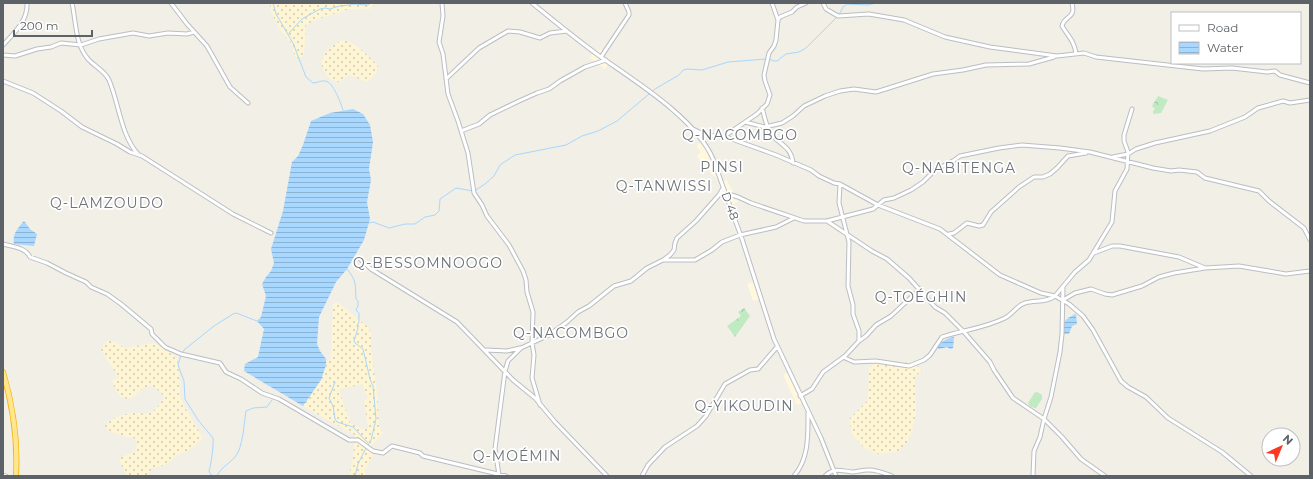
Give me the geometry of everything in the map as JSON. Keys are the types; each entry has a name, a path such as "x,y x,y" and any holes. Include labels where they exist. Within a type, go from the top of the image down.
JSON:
{"highway":[{"path":"3,372 15,430 17,453 16,476"}],"street":[{"path":"3,45 21,26 25,16 27,3"},
{"path":"72,3 81,45 88,60 109,80 130,144 138,154"},
{"path":"171,3 175,10 207,46 230,87 248,103"},
{"path":"442,3 443,16 439,42 443,54 448,94 462,131 468,153 474,194 482,205 487,216 509,245 523,271 532,312 532,343 534,355 532,378 540,405"},
{"name":"D 48","path":"532,3 684,120 693,129 710,153 740,235 777,347 808,411 836,476"},
{"path":"601,57 629,15 625,3"},
{"path":"723,138 767,104 770,95 764,75 769,53 776,40 778,20 772,3"},
{"path":"778,20 780,17 792,12 796,7 806,3"},
{"path":"823,3 826,9 838,16 869,14 904,20 945,37 990,47 1057,56"},
{"path":"1072,3 1073,11 1071,16 1064,21 1062,26 1074,42 1076,54"},
{"path":"446,79 479,48 508,31 520,32 540,38 550,33 567,31"},
{"path":"3,55 15,56 37,49 51,47 61,42 81,45 99,39 133,33 150,36 168,33 187,34 194,32"},
{"path":"745,122 767,126 782,123 804,106 840,91 854,89 876,92 934,74 986,65 1037,63 1057,56 1076,54 1203,69 1232,68 1268,72 1275,71 1280,75 1310,83"},
{"path":"462,131 479,124 490,115 549,89 585,67 606,60"},
{"path":"3,80 33,93 82,127 130,152 138,154 233,214 271,233"},
{"path":"1113,157 1128,154 1136,149 1155,143 1210,131 1245,117 1258,108 1283,101 1290,103 1310,100"},
{"path":"762,108 767,126 772,135 789,150 792,155 793,163"},
{"path":"843,357 854,362 876,361 909,366 924,360 930,355 942,337 973,330 1007,317 1024,303 1051,299 1055,296 1075,272 1089,260 1112,222 1115,191 1127,169 1128,154 1124,141 1124,135 1132,109"},
{"path":"693,129 703,134 723,138 752,147 811,170 878,205 940,229 949,234 1000,275 1041,293 1055,296 1069,304 1083,316 1093,330 1121,381 1128,387 1146,397 1168,418 1222,452 1251,476"},
{"path":"719,195 725,194 807,222 827,221 874,209 884,200 894,198 911,190 923,182 935,170 954,161 960,156 1022,144 1090,152 1159,169 1197,172 1205,178 1259,191 1273,205 1304,228 1310,240"},
{"path":"949,234 954,233 967,223 979,226 983,225 991,212 1007,197 1034,177 1044,177 1050,174 1068,156 1090,152"},
{"path":"840,184 839,203 849,242 848,286 853,305 852,314 859,331 859,341"},
{"path":"484,350 507,351 521,348 548,335 614,286 631,281 647,268 663,260 674,250 677,238 696,221 719,195 723,188"},
{"path":"663,260 695,260 722,242 740,235 776,227 794,218"},
{"path":"827,221 893,263 920,289 935,307 945,313 964,332 990,362 1013,398 1044,419 1081,459 1105,476"},
{"path":"3,244 23,250 27,252 30,257 86,282 91,287 107,294 151,329 152,334 165,347 181,354 220,363 226,372 241,379 262,393 279,399 349,440 358,440 373,451 383,453 392,446 420,453 423,456 506,476"},
{"path":"1093,254 1107,248 1120,246 1179,256 1205,268"},
{"path":"360,259 371,269 457,322 513,380 535,398 584,453 608,476"},
{"path":"1062,300 1075,293 1091,289 1112,295 1142,286 1159,277 1205,268 1238,266 1286,274 1310,271"},
{"path":"1033,476 1034,451 1040,437 1051,397 1060,352 1063,287"},
{"path":"800,396 812,389 823,372 843,357 876,325 891,316 920,289"},
{"path":"642,476 648,464 665,447 697,426 706,416 725,384 750,370 758,369 777,347"},
{"path":"499,475 495,449 505,371 508,360 521,348"},
{"path":"794,476 804,458 808,440 808,411"},
{"path":"825,476 827,473 839,470 853,472 875,470 892,476"}],"shaded area":[{"path":"600,49 604,53 602,57 609,63 605,69 590,58 594,52 596,53"},
{"path":"702,141 707,147 719,177 716,178 704,166 697,156 701,152 696,146"},
{"path":"727,180 738,202 730,206 721,182"},
{"path":"755,281 760,299 753,301 747,284"},
{"path":"788,372 803,402 797,405 783,375"}],"green space":[{"path":"1158,96 1168,100 1161,113 1153,114 1155,109 1152,106"},
{"path":"744,308 750,316 735,337 727,326 741,316 738,312"},
{"path":"1035,392 1042,395 1042,399 1036,408 1031,407 1028,403"}],"sand":[{"path":"270,3 376,3 370,9 349,9 315,20 306,25 304,56 296,59 290,41 280,30 271,12"},
{"path":"343,40 357,46 378,66 376,74 367,82 349,75 339,82 332,80 323,70 322,60 324,56 330,48"},
{"path":"337,302 368,327 371,334 371,348 378,400 379,426 383,433 371,446 373,455 365,469 366,476 349,476 353,459 355,435 303,406 321,380 326,365 331,357 333,304","holes":["362,384 368,398 364,400 368,429 363,429 350,423 339,390"]},
{"path":"110,340 125,348 154,343 175,356 178,360 180,395 185,408 203,438 196,445 179,454 165,465 152,468 147,476 126,475 119,460 121,457 135,452 137,443 134,438 114,433 105,426 111,420 123,415 137,413 146,414 152,412 164,397 156,389 149,386 129,399 122,397 119,394 114,387 112,380 119,378 101,350 106,342"},
{"path":"876,361 890,363 914,363 922,370 915,377 916,412 908,442 898,451 877,454 864,448 852,434 849,419 868,400 869,369"}],"water":[{"path":"353,109 363,114 370,125 373,142 369,169 371,180 367,202 370,219 364,240 347,269 336,282 319,317 317,344 326,359 326,365 321,380 303,406 244,371 245,364 258,357 264,329 257,321 261,317 266,296 262,284 271,271 274,263 271,249 283,211 292,162 298,156 311,121 330,113"},
{"path":"24,221 30,229 37,234 34,246 14,244 15,234"},
{"path":"1075,314 1077,324 1072,326 1069,334 1064,334 1065,321"},
{"path":"954,337 953,348 950,349 947,347 939,349 937,347 944,340"}],"waterway":[{"path":"273,3 276,14 293,43 306,77 313,83 324,81 328,82 336,93 343,110"},
{"path":"289,33 302,19 320,9 330,9 354,4 368,5 370,3"},
{"path":"839,15 843,7 847,4 868,5 876,3"},
{"path":"769,59 777,61 786,54 799,52 806,48 837,17"},
{"path":"476,190 494,176 500,165 515,155 566,145 582,136 598,131 617,121 655,89 679,75 683,70 702,70 728,62 766,59"},
{"path":"369,223 373,222 389,228 405,224 415,224 425,217 435,215 439,211 440,199 456,188 473,191"},
{"path":"347,269 354,280 356,299 358,301 356,310 359,313 359,322 354,341 363,349 373,386 376,419 371,440 368,445"},
{"path":"215,476 211,475 209,471 213,438 198,420 185,399 184,381 178,365 184,350 214,326 233,314 236,313 257,321"},
{"path":"335,382 329,398 333,406 335,419 337,422 353,427 368,443"},
{"path":"217,476 238,453 244,428 246,411 253,408 267,407 272,400"},
{"path":"355,476 358,464 366,448"}],"district":[{"name":"Q-NACOMBGO","path":"740,135"},
{"name":"PINSI","path":"722,167"},
{"name":"Q-NABITENGA","path":"959,168"},
{"name":"Q-TANWISSI","path":"664,186"},
{"name":"Q-LAMZOUDO","path":"107,203"},
{"name":"Q-BESSOMNOOGO","path":"428,263"},
{"name":"Q-TOÉGHIN","path":"921,297"},
{"name":"Q-NACOMBGO","path":"571,333"},
{"name":"Q-YIKOUDIN","path":"744,406"},
{"name":"Q-MOÉMIN","path":"517,456"}]}
